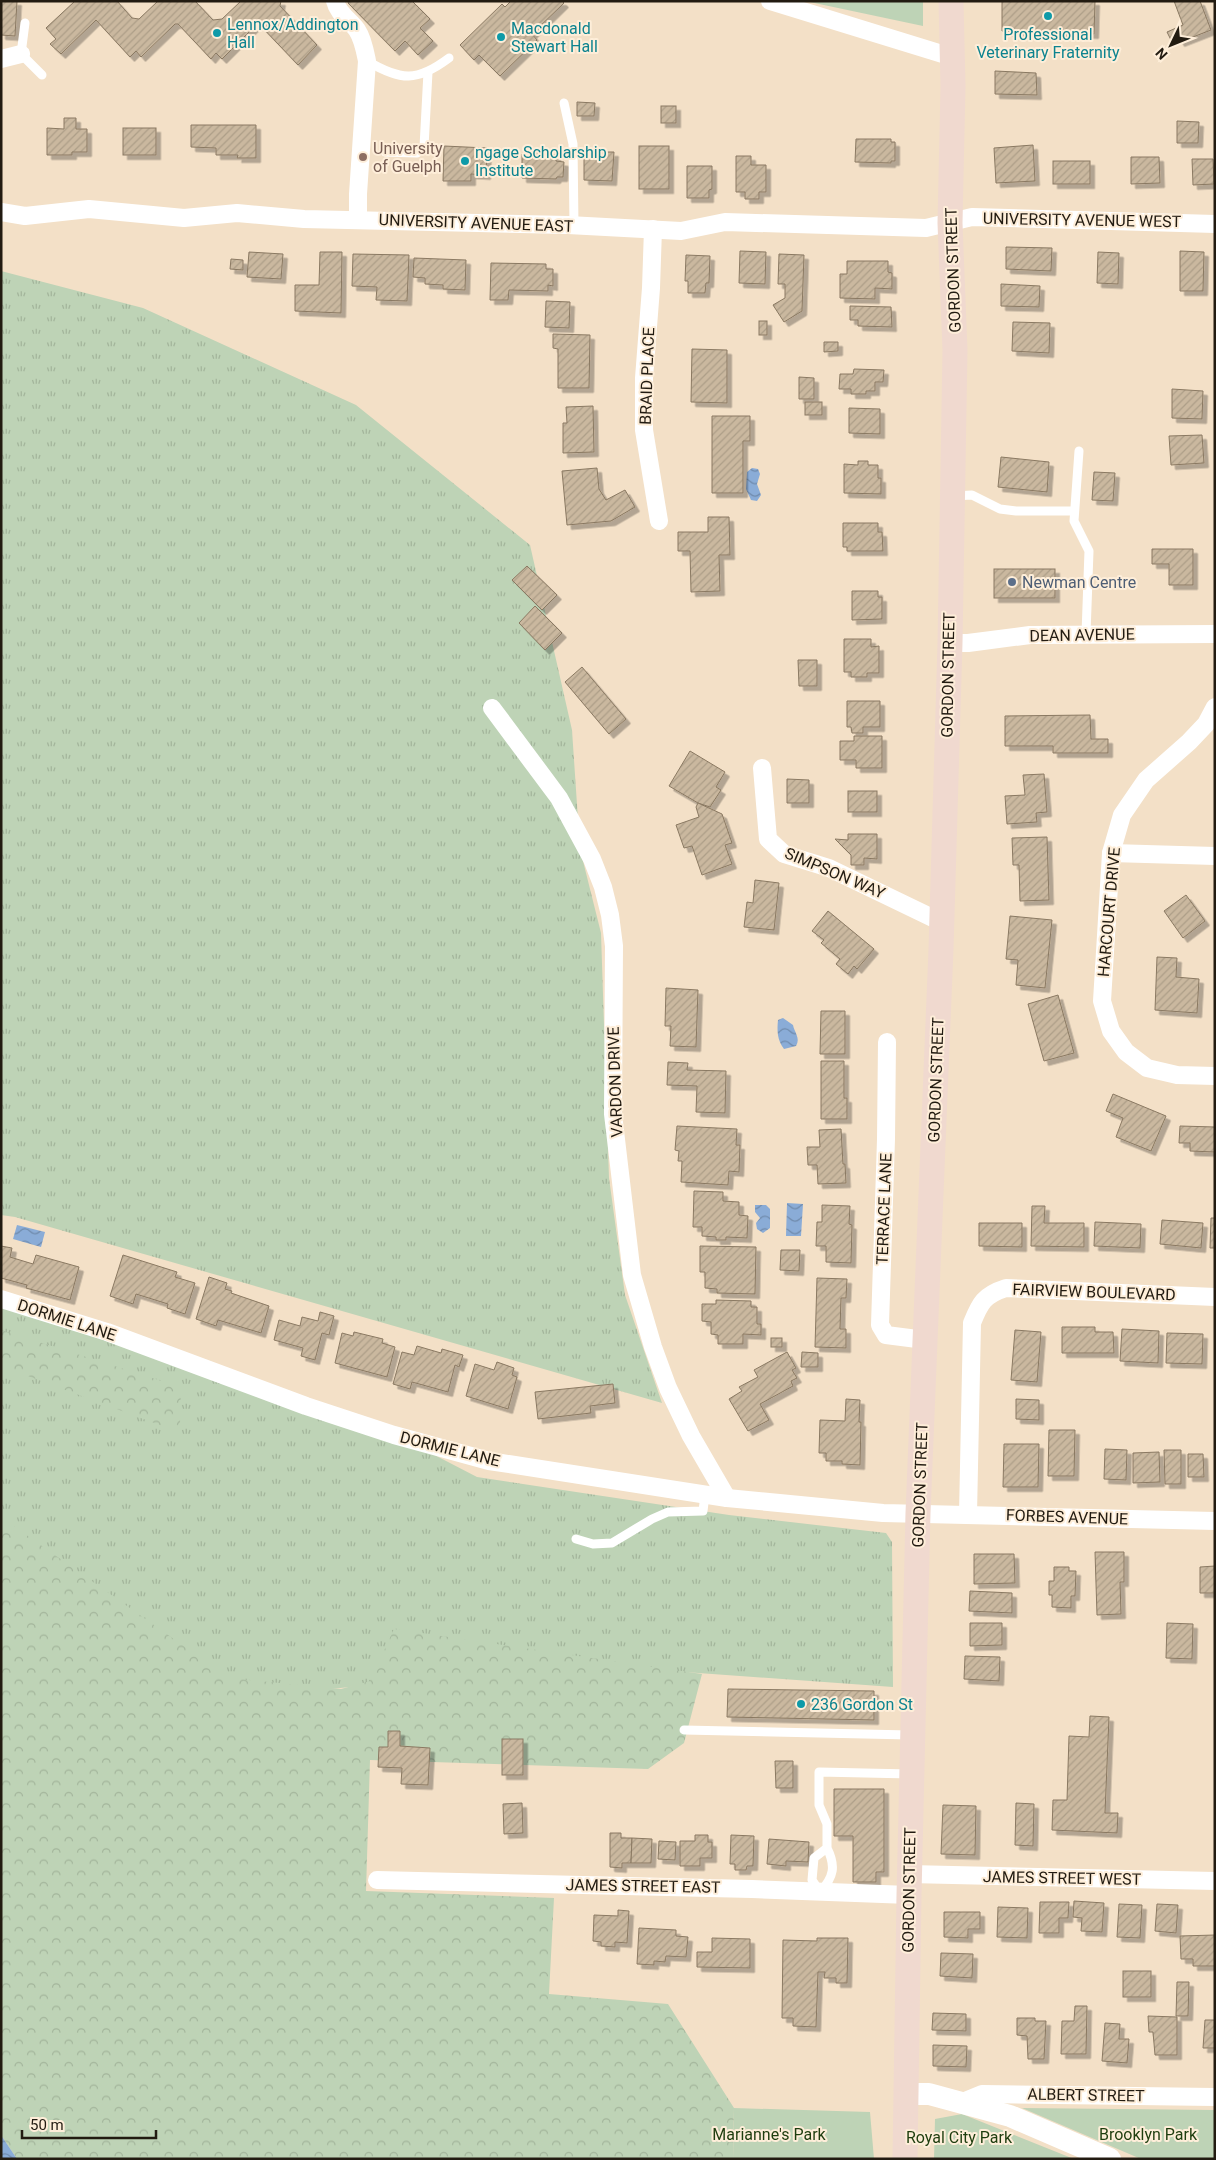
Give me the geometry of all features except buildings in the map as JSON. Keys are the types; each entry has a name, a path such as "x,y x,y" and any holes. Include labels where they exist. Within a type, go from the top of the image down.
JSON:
{"main road":[{"name":"GORDON STREET","path":"905,2159 904,2094 918,1513 934,1131 950,643 955,350 950,223 951,1"}],"street":[{"path":"335,1 339,12 358,31 365,50 358,220"},
{"path":"770,1 952,57"},
{"path":"1,59 21,54"},
{"name":"UNIVERSITY AVENUE EAST","path":"1,212 25,216 89,209 184,218 238,212 289,218 681,231 725,222 926,228 950,223"},
{"name":"UNIVERSITY AVENUE WEST","path":"950,223 972,217 1215,224"},
{"name":"BRAID PLACE","path":"653,229 652,288 644,378 644,430 659,521"},
{"name":"DEAN AVENUE","path":"950,643 968,643 1030,634 1215,634"},
{"name":"HARCOURT DRIVE","path":"1215,706 1206,724 1189,742 1146,780 1122,815 1111,853 1102,1001 1111,1031 1126,1052 1147,1068 1177,1075 1215,1076"},
{"name":"VARDON DRIVE","path":"492,708 558,798 592,859 603,887 610,916 614,946 612,1114 632,1275 653,1347 668,1388 691,1436 727,1498"},
{"name":"SIMPSON WAY","path":"762,768 768,839 784,854 828,868 941,922"},
{"path":"1111,853 1215,856"},
{"name":"TERRACE LANE","path":"886,1042 886,1138 880,1325 886,1334 925,1340"},
{"name":"FAIRVIEW BOULEVARD","path":"968,1514 972,1323 980,1303 994,1292 1006,1288 1215,1297"},
{"name":"DORMIE LANE","path":"1,1299 107,1332 298,1403 394,1435 489,1461 727,1498 883,1513 918,1513"},
{"name":"FORBES AVENUE","path":"918,1513 1215,1521"},
{"name":"JAMES STREET EAST","path":"377,1880 820,1892 909,1885"},
{"name":"JAMES STREET WEST","path":"909,1885 1215,1881"},
{"path":"904,2094 929,2094 1010,2116 1110,2159"},
{"name":"ALBERT STREET","path":"960,2103 982,2094 1215,2097"}],"lane":[{"path":"25,23 21,54 42,75"},
{"path":"366,62 387,73 404,76 428,72 449,58"},
{"path":"385,152 417,153 424,147 428,72"},
{"path":"564,103 573,144 574,226"},
{"path":"1079,451 1074,520 1089,551 1086,634"},
{"path":"952,496 972,495 1000,508 1016,511 1074,511"},
{"path":"576,1539 593,1544 612,1543 652,1519 668,1512 703,1511 705,1495"},
{"path":"684,1730 913,1735"},
{"path":"827,1848 814,1858 812,1880 820,1892 830,1881 833,1861 827,1848 827,1824 819,1805 819,1772 912,1774"}],"green space":[{"path":"805,1 923,1 923,26"},
{"path":"1,271 143,308 356,405 530,545 572,730 580,849 601,933 609,1178 625,1295 662,1403 15,1217 1,1215"},
{"path":"1,1306 394,1434 477,1477 729,1515 886,1533 892,1542 893,1687 476,1657 369,1685 196,1703 1,1557"},
{"path":"1,1330 181,1387 180,1423 173,1430 1,1366"},
{"path":"1,1517 229,1678 341,1689 370,1681 394,1629 702,1674 684,1743 648,1769 370,1760 366,1891 554,1898 549,1994 668,2004 734,2108 733,2159 17,2159 1,2135"},
{"name":"Marianne's Park","path":"734,2108 870,2112 874,2159 733,2159"},
{"name":"Brooklyn Park","path":"1022,2108 1215,2110 1215,2159 1141,2159"},
{"name":"Royal City Park","path":"962,2114 1074,2159 934,2159 935,2119"}],"water":[{"path":"752,468 758,469 760,474 757,484 761,495 757,501 751,500 746,489 747,472"},
{"path":"783,1018 793,1025 798,1040 796,1046 784,1049 779,1039 778,1031 778,1020"},
{"path":"787,1203 803,1204 801,1236 786,1236"},
{"path":"755,1205 766,1205 770,1209 770,1228 763,1233 757,1229 756,1223 760,1218 755,1212"},
{"path":"17,1225 45,1232 41,1247 13,1239"},
{"path":"1,2135 17,2159 1,2159"}],"place":[{"name":"Professional Veterinary Fraternity","path":"1048,16"},
{"name":"Lennox/Addington Hall","path":"217,33"},
{"name":"Macdonald Stewart Hall","path":"501,37"},
{"name":"University of Guelph","path":"363,157"},
{"name":"ngage Scholarship Institute","path":"465,161"},
{"name":"Newman Centre","path":"1012,582"},
{"name":"236 Gordon St","path":"801,1704"}]}
